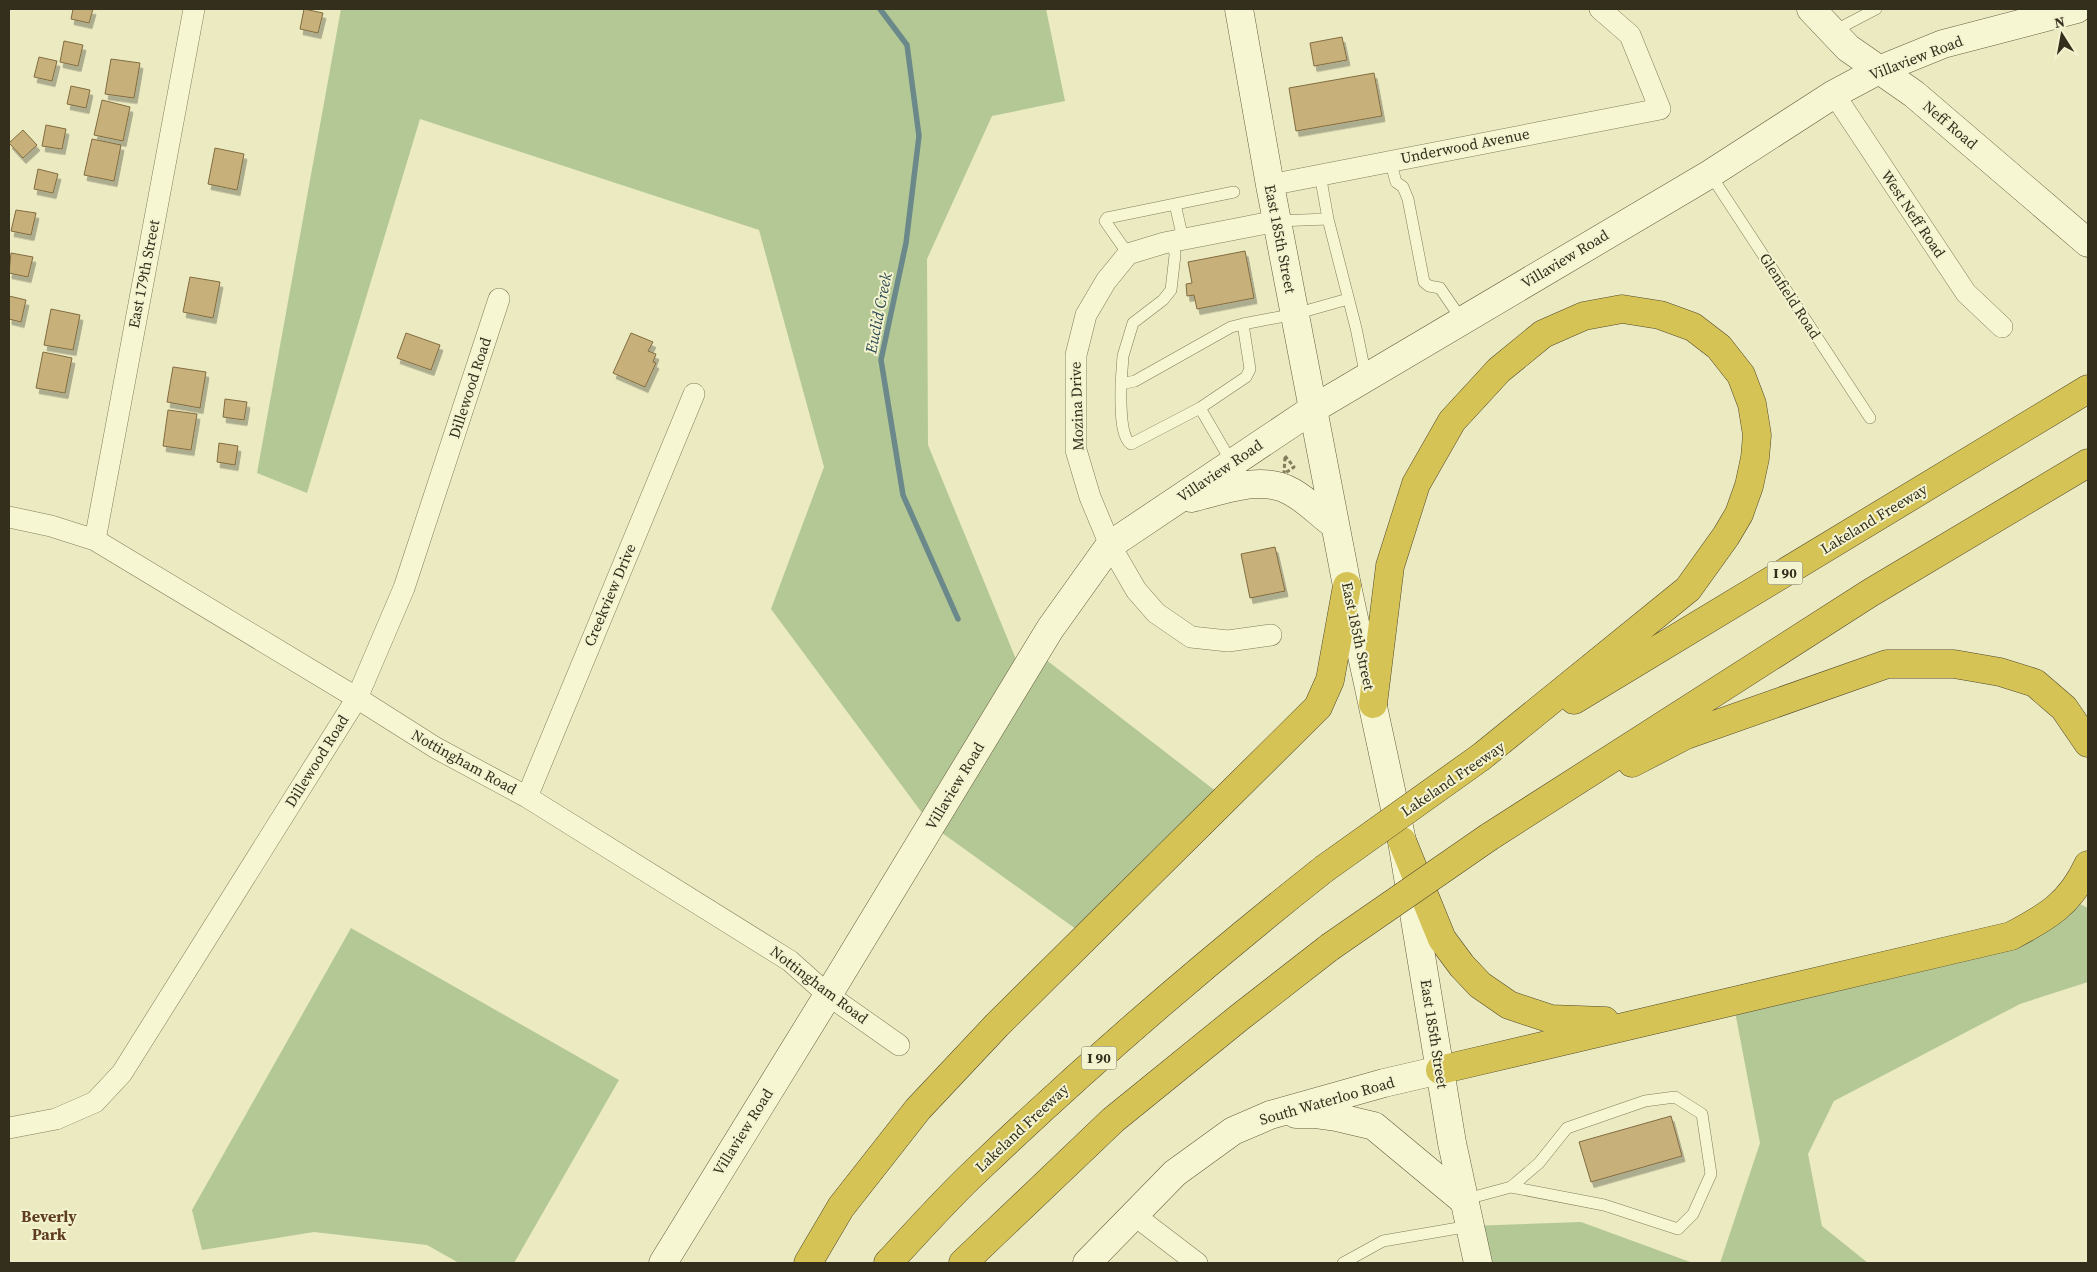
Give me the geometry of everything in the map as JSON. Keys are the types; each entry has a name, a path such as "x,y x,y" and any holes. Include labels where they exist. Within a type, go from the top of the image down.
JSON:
{"highway":[{"path":"1373,704 1390,566 1416,484 1452,421 1499,370 1543,334 1584,316 1622,309 1660,315 1693,327 1719,347 1740,375 1752,404 1756,435 1755,458 1749,486 1739,514 1710,560 1688,589 1481,757"},
{"name":"Lakeland Freeway","path":"888,1263 976,1171 1103,1054 1261,919 1324,869 1481,757 2088,389"},
{"path":"963,1263 1113,1120 1330,947 1488,837 1870,593 2088,463"},
{"path":"808,1263 841,1207 918,1109 997,1025 1318,708 1330,680 1347,586"},
{"path":"1488,837 1686,735 1887,664 1954,664 2000,672 2035,683 2064,708 2088,743"},
{"path":"1402,841 1442,939 1462,966 1480,985 1509,1005 1551,1019 1641,1022"},
{"path":"1440,1070 1641,1022 1912,961 2011,936 2045,919 2068,898 2088,865"}],"street":[{"name":"East 179th Street","path":"95,540 194,9"},
{"name":"East 185th Street","path":"1239,9 1312,409 1347,586 1402,841 1463,1200 1478,1263"},
{"name":"Underwood Avenue","path":"1270,185 1390,160 1660,109 1630,35 1600,9"},
{"name":"Neff Road","path":"1811,9 1848,48 1914,94 2088,243"},
{"name":"Villaview Road","path":"663,1263 1050,630 1110,545 1312,409 1710,174 1834,94 1879,70 1943,44 2077,9"},
{"name":"West Neff Road","path":"1834,94 1966,293 2002,327"},
{"path":"1128,254 1178,240 1277,221"},
{"name":"Mozina Drive","path":"1128,254 1106,281 1086,315 1076,355 1076,450 1090,497 1110,545 1136,590 1156,613 1191,637 1228,641 1271,635"},
{"name":"Dillewood Road","path":"9,1128 56,1119 95,1102 122,1073 357,698 404,588 499,299"},
{"name":"Creekview Drive","path":"527,796 694,394"},
{"path":"1173,503 1246,485 1272,484 1292,491 1335,525"},
{"name":"Nottingham Road","path":"9,517 51,526 95,540 357,698 436,748 527,796 790,961 828,995 899,1045"},
{"name":"South Waterloo Road","path":"1086,1263 1175,1173 1233,1131 1270,1115 1384,1083 1440,1070"},
{"path":"1270,1115 1314,1114 1374,1126 1463,1200"},
{"path":"1134,1215 1197,1263"}],"lane":[{"path":"1832,32 1876,9"},
{"path":"1390,160 1396,182 1404,187 1408,199 1424,282 1429,286 1440,288 1462,320"},
{"path":"1320,174 1328,219 1366,377"},
{"name":"Glenfield Road","path":"1710,174 1870,418"},
{"path":"1128,254 1105,221 1108,218 1234,192"},
{"path":"1175,204 1178,240 1174,255 1171,290 1163,300 1133,323 1123,356 1121,384 1124,434 1128,442 1131,444 1200,408 1246,377 1250,369 1243,324"},
{"path":"1277,221 1328,219"},
{"path":"1121,384 1135,381 1232,327 1295,314 1348,299"},
{"path":"1200,408 1232,463"},
{"path":"1463,1200 1511,1187 1539,1163 1567,1128 1645,1101 1675,1097 1702,1114 1711,1174 1693,1214 1678,1229 1604,1205 1511,1187"},
{"path":"1343,1263 1383,1241 1470,1226"}],"green space":[{"path":"341,9 1046,9 1065,101 992,116 927,259 928,445 1022,674 1036,652 1226,799 1087,937 931,825 771,609 824,467 759,230 420,119 307,493 257,473"},
{"path":"2068,898 2088,908 2088,982 2020,1004 1834,1101 1808,1154 1822,1226 1868,1263 1720,1263 1760,1143 1733,1001 2011,936"},
{"path":"351,928 619,1080 514,1263 459,1263 427,1245 314,1232 202,1250 192,1210"},
{"path":"1581,1222 1693,1263 1478,1263 1470,1226"}],"building":[{"path":"73,9 93,9 89,23 71,19"},
{"path":"304,9 323,13 318,33 300,29"},
{"path":"1342,37 1347,60 1314,66 1310,43"},
{"path":"64,41 83,45 78,66 60,62"},
{"path":"39,57 57,61 52,81 34,77"},
{"path":"111,59 140,63 134,98 105,94"},
{"path":"1374,73 1382,116 1296,131 1289,88"},
{"path":"71,86 90,90 86,108 67,104"},
{"path":"102,100 130,107 123,141 94,135"},
{"path":"46,125 66,129 62,149 42,146"},
{"path":"23,130 37,145 23,158 9,143"},
{"path":"92,139 121,145 114,181 84,175"},
{"path":"215,148 244,154 237,190 208,184"},
{"path":"38,169 58,174 53,193 34,189"},
{"path":"16,210 36,213 31,235 11,231"},
{"path":"1245,251 1254,298 1197,309 1194,295 1187,296 1186,284 1192,283 1188,262"},
{"path":"11,253 33,257 28,277 9,273"},
{"path":"190,277 220,282 213,318 183,312"},
{"path":"9,296 26,300 21,322 9,319"},
{"path":"51,309 80,315 73,350 44,345"},
{"path":"406,333 440,345 431,370 397,358"},
{"path":"631,333 653,342 648,351 656,354 653,362 656,363 645,387 613,373"},
{"path":"43,352 72,358 65,393 36,388"},
{"path":"173,367 206,372 200,408 167,402"},
{"path":"225,399 247,402 244,420 223,417"},
{"path":"168,410 197,414 191,450 163,446"},
{"path":"219,443 238,446 235,465 217,462"},
{"path":"1275,547 1285,591 1250,598 1241,554"},
{"path":"1671,1116 1682,1156 1591,1182 1579,1142"}],"waterway":[{"name":"Euclid Creek","path":"880,9 907,45 919,136 906,243 881,360 903,495 958,619"}],"district":[{"name":"Beverly Park","path":"49,1225"}]}
